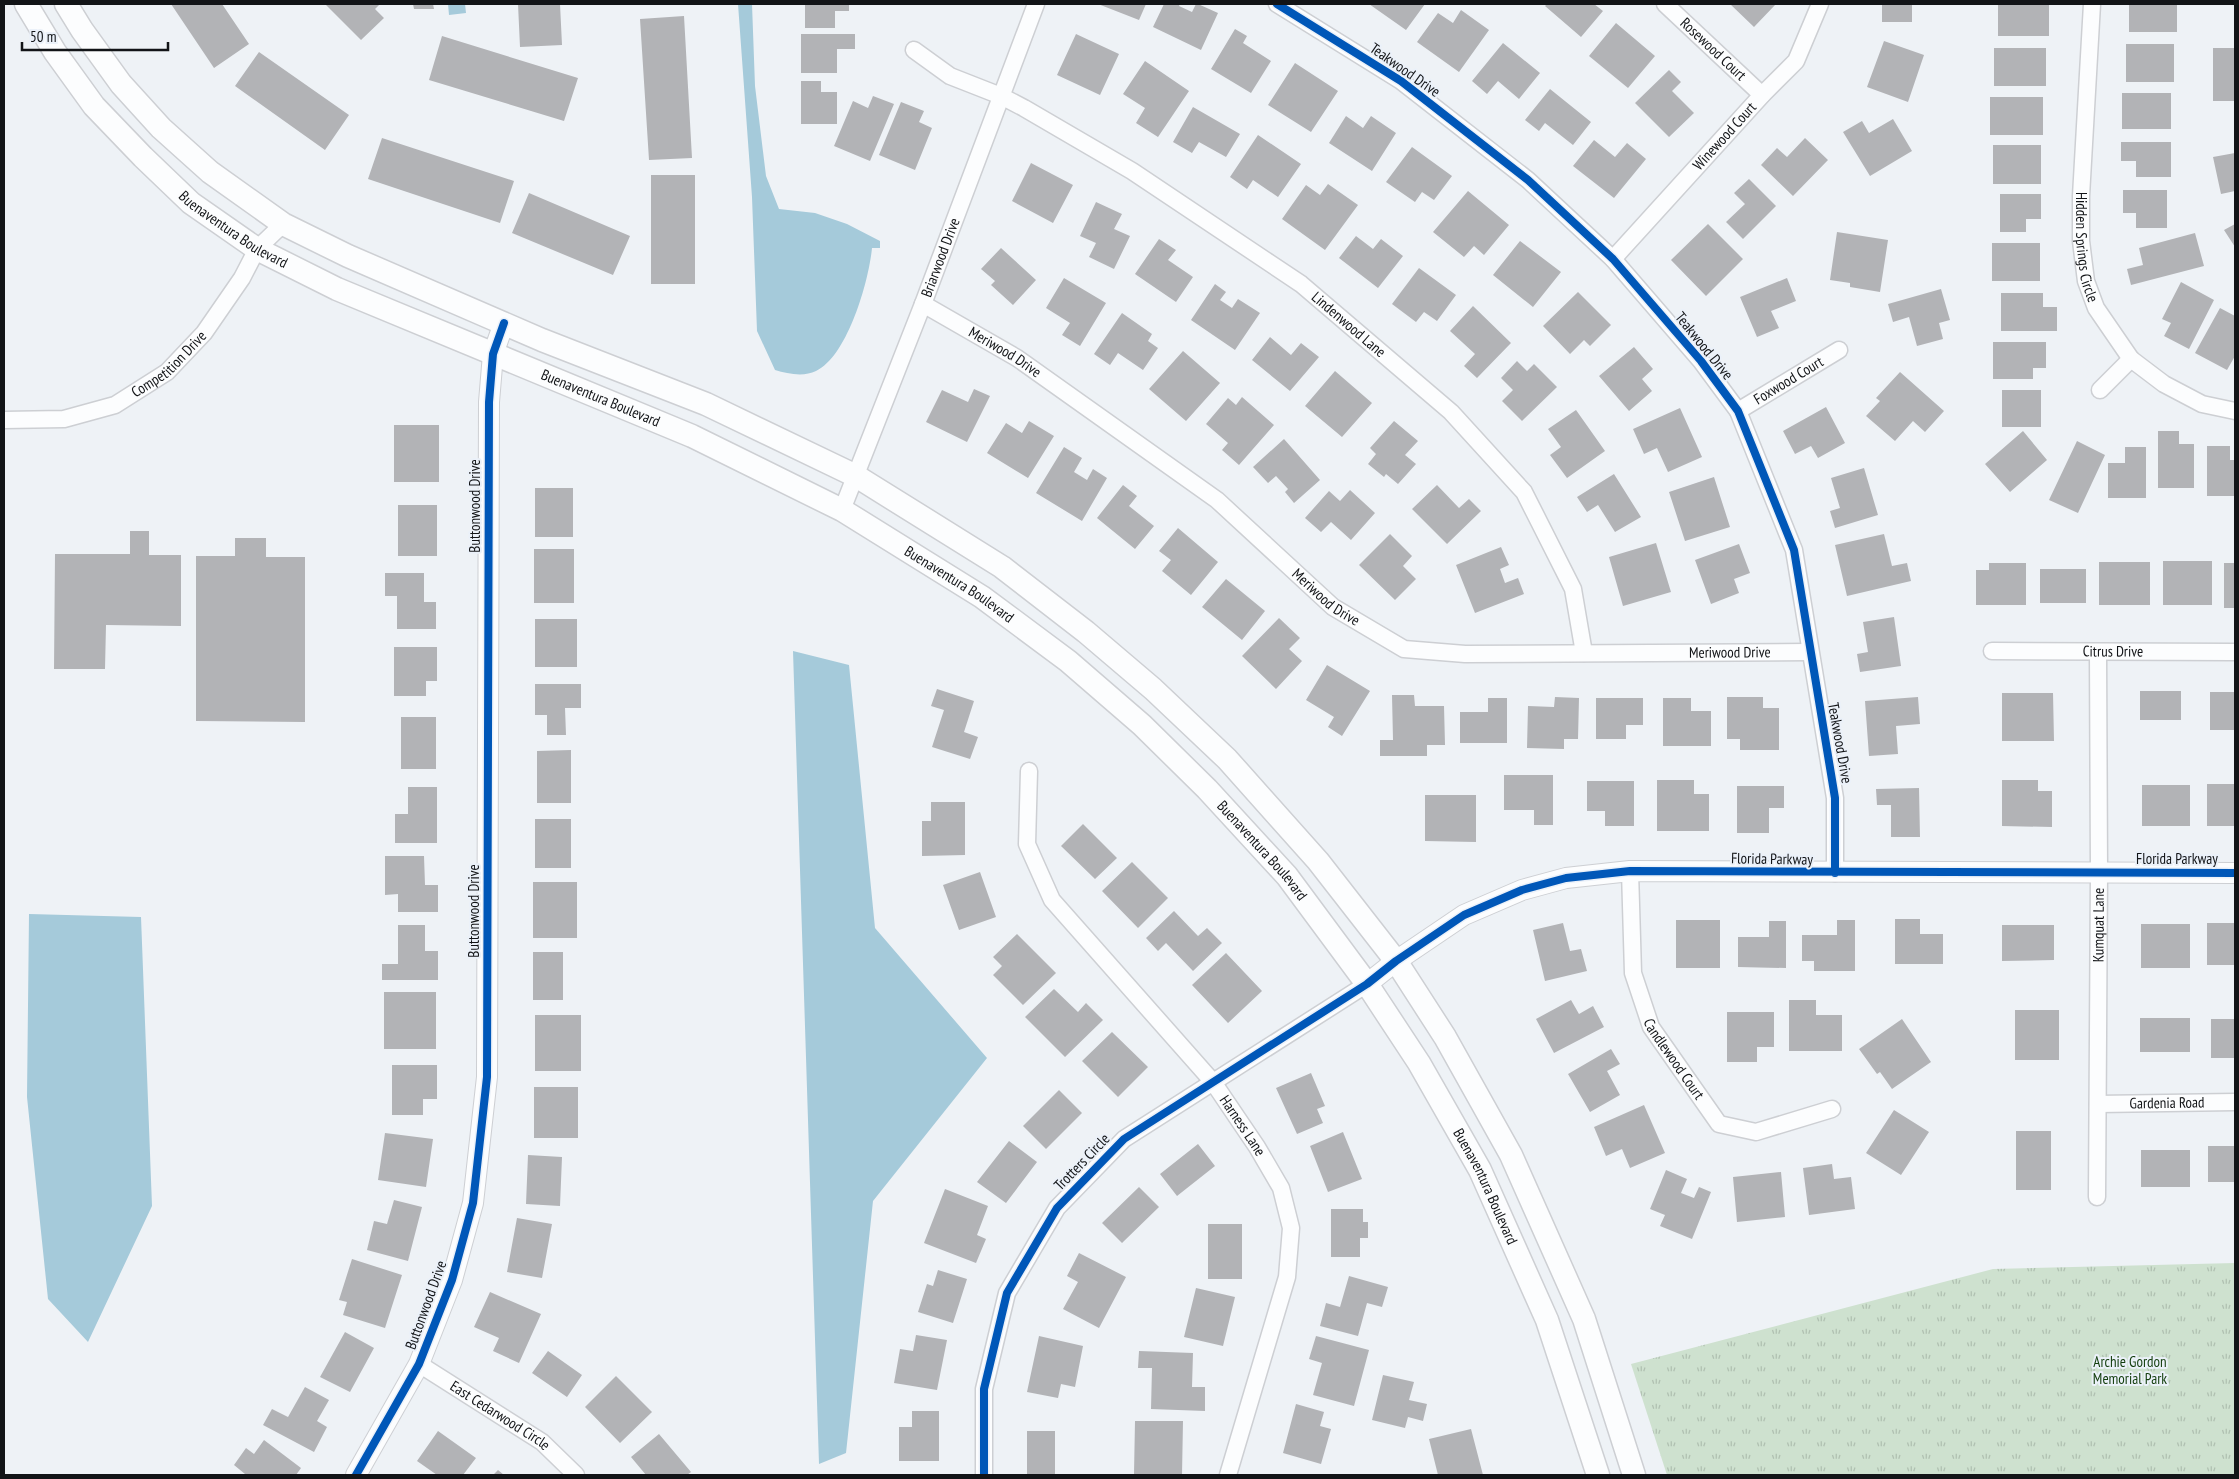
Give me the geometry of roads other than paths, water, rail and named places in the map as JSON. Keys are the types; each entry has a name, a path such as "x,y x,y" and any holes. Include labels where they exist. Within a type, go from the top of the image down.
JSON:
{"main road":[{"name":"Buenaventura Boulevard","path":"26,4 56,52 94,106 143,158 192,203 257,249 337,289 692,436 842,510 982,597 1068,661 1142,725 1207,789 1287,876 1367,984 1419,1063 1480,1170 1546,1320 1598,1475"},
{"name":"Buenaventura Boulevard","path":"66,4 82,30 121,84 161,128 210,172 283,224 348,256 504,323 706,404 856,476 1002,567 1086,632 1153,688 1234,766 1318,861 1396,961 1444,1037 1511,1155 1584,1319 1634,1475"}],"street":[{"name":"Briarwood Drive","path":"842,510 923,304 1036,4"},
{"name":"Teakwood Drive","path":"1277,4 1401,81 1528,180 1613,259 1701,361 1738,411 1794,550 1835,798 1835,873"},
{"name":"Rosewood Court","path":"1665,4 1762,95"},
{"name":"Winewood Court","path":"1613,259 1762,95 1796,62 1820,4"},
{"name":"Hidden Springs Circle","path":"2092,4 2081,241 2086,280 2096,308 2131,359 2164,384 2202,404 2235,411"},
{"name":"Lindenwood Lane","path":"914,50 950,76 1001,96 1132,171 1301,284 1451,412 1524,492 1573,589 1584,653"},
{"name":"Competition Drive","path":"4,420 64,419 115,405 168,372 204,333 242,278 257,249 283,224"},
{"name":"Meriwood Drive","path":"923,304 1017,358 1217,500 1333,607 1404,649 1465,654 1810,652"},
{"name":"Buttonwood Drive","path":"356,1475 419,1364 452,1280 473,1203 487,1078 489,402 493,354 504,323"},
{"name":"Foxwood Court","path":"1738,411 1839,350"},
{"path":"2100,390 2131,359"},
{"name":"Citrus Drive","path":"1992,651 2235,652"},
{"name":"Kumquat Lane","path":"2097,1197 2098,652"},
{"name":"Harness Lane","path":"1029,771 1028,844 1052,900 1213,1082 1257,1147 1281,1188 1291,1228 1287,1277 1232,1474"},
{"name":"Florida Parkway","path":"1367,984 1396,961 1464,915 1522,890 1566,878 1630,871 2235,873"},
{"name":"Candlewood Court","path":"1630,871 1633,974 1651,1027 1719,1124 1756,1132 1832,1109"},
{"name":"Trotters Circle","path":"984,1475 984,1389 1008,1293 1057,1208 1124,1139 1367,984"},
{"name":"Gardenia Road","path":"2098,1104 2235,1102"},
{"name":"East Cedarwood Circle","path":"419,1364 542,1442 576,1475"}],"water":[{"path":"448,4 465,4 466,13 449,15"},
{"path":"738,4 752,4 755,86 766,176 779,209 815,213 847,224 880,241 880,248 872,248 861,297 847,334 838,350 827,363 816,371 806,374 791,374 775,370 757,331 752,197"},
{"path":"793,651 849,665 875,928 987,1058 873,1201 846,1453 819,1464"},
{"path":"29,914 141,917 152,1206 88,1342 48,1299 27,1097"}],"park label":[{"name":"Archie Gordon Memorial Park","path":"2130,1370"}]}
